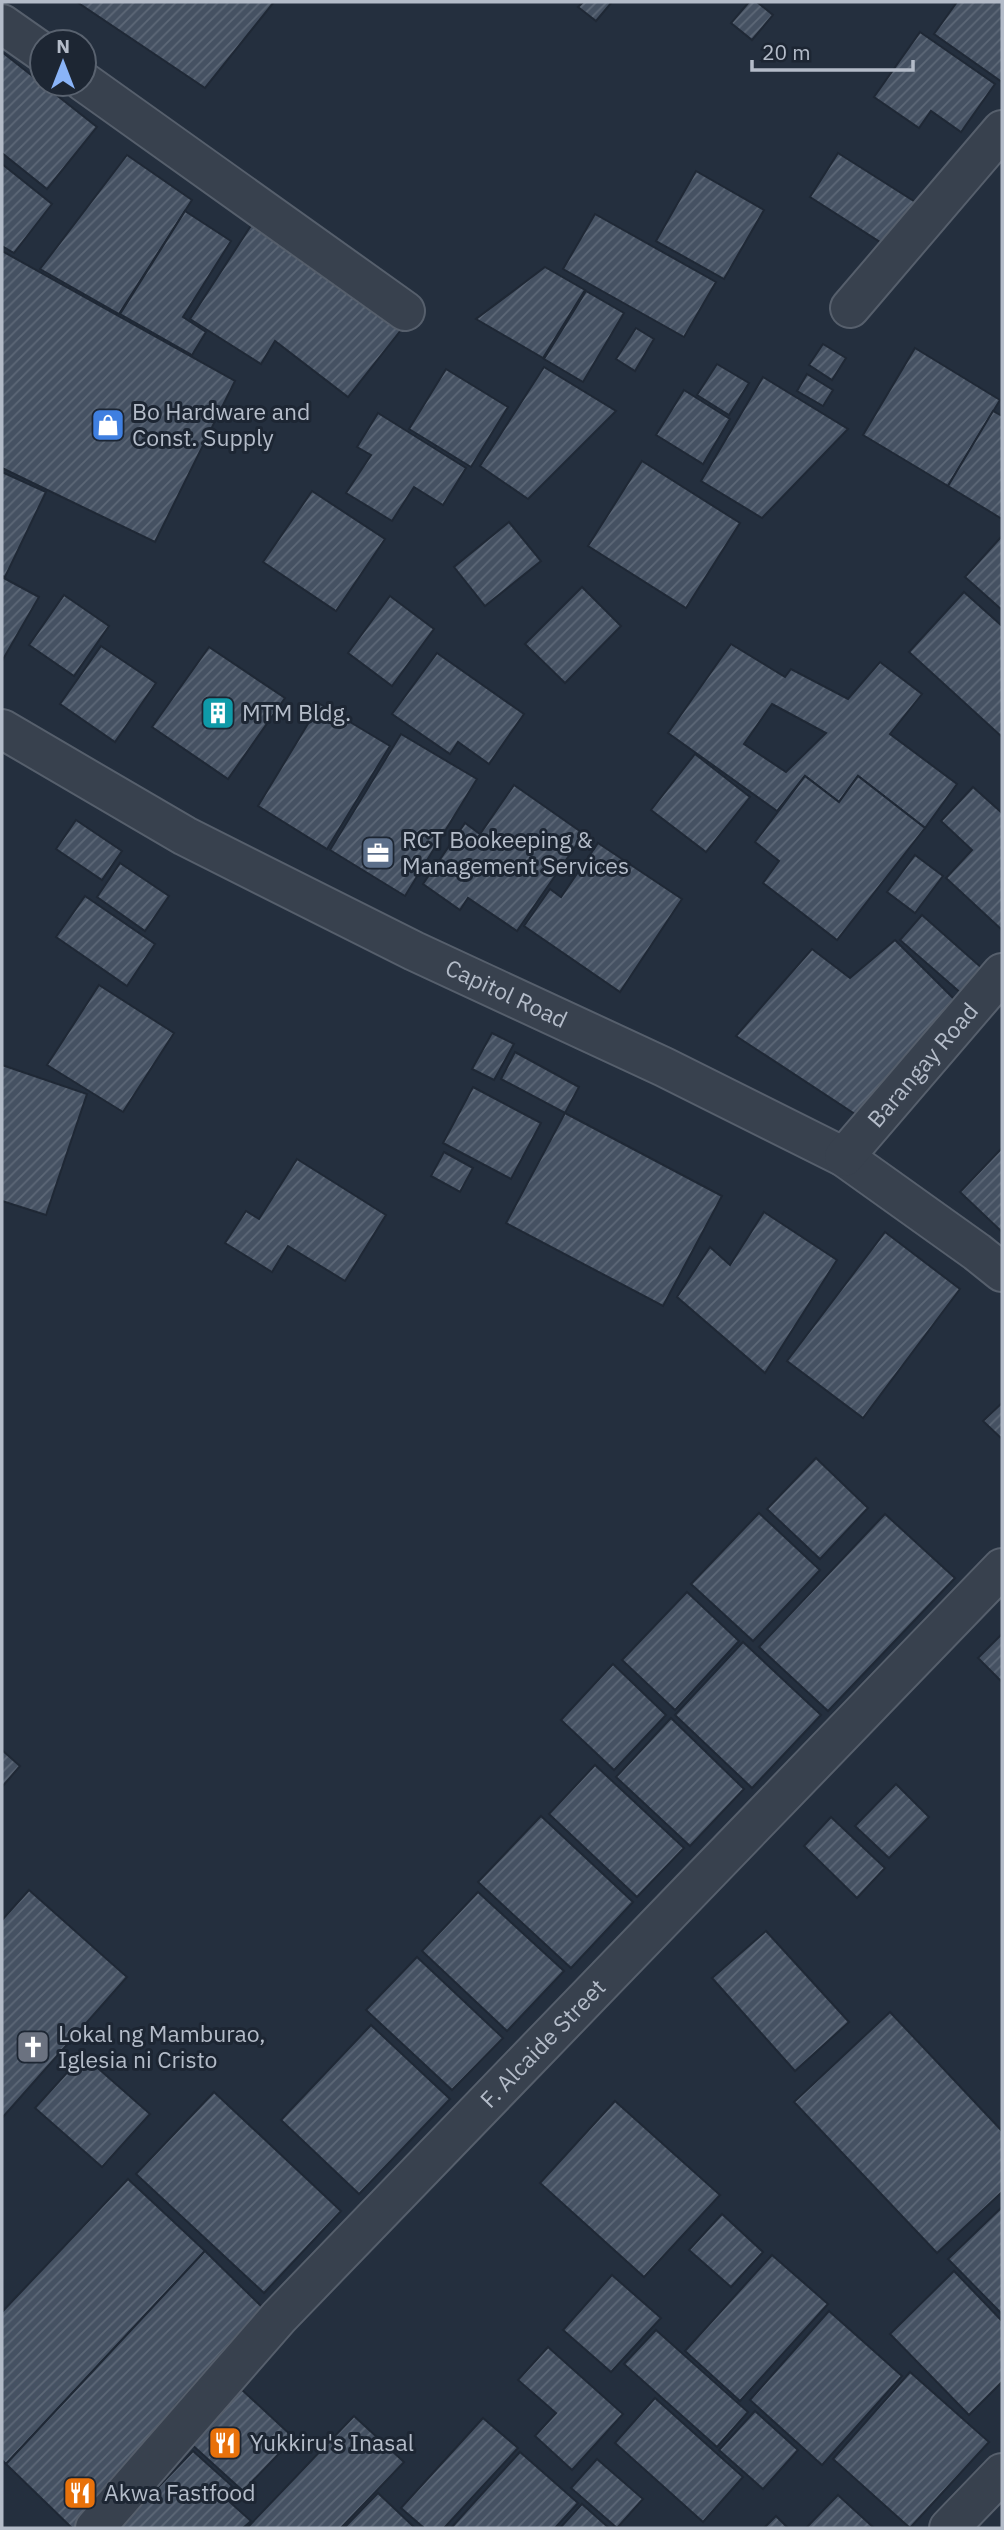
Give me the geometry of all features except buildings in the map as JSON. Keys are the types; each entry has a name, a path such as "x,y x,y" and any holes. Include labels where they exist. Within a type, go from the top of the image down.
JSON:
{"street":[{"path":"2,24 28,42"},
{"path":"98,92 405,311"},
{"path":"850,308 1002,130"},
{"name":"Capitol Road","path":"2,729 186,836 414,951 664,1067 844,1157 1002,1272"},
{"name":"Barangay Road","path":"844,1157 1002,973"},
{"name":"F. Alcaide Street","path":"95,2528 279,2316 1002,1568"},
{"path":"949,2528 1000,2479"}],"place":[{"name":"Bo Hardware and Const. Supply","path":"108,425"},
{"name":"MTM Bldg.","path":"218,713"},
{"name":"RCT Bookeeping & Management Services","path":"378,853"},
{"name":"Lokal ng Mamburao, Iglesia ni Cristo","path":"33,2047"},
{"name":"Yukkiru's Inasal","path":"225,2443"},
{"name":"Akwa Fastfood","path":"80,2493"}]}
